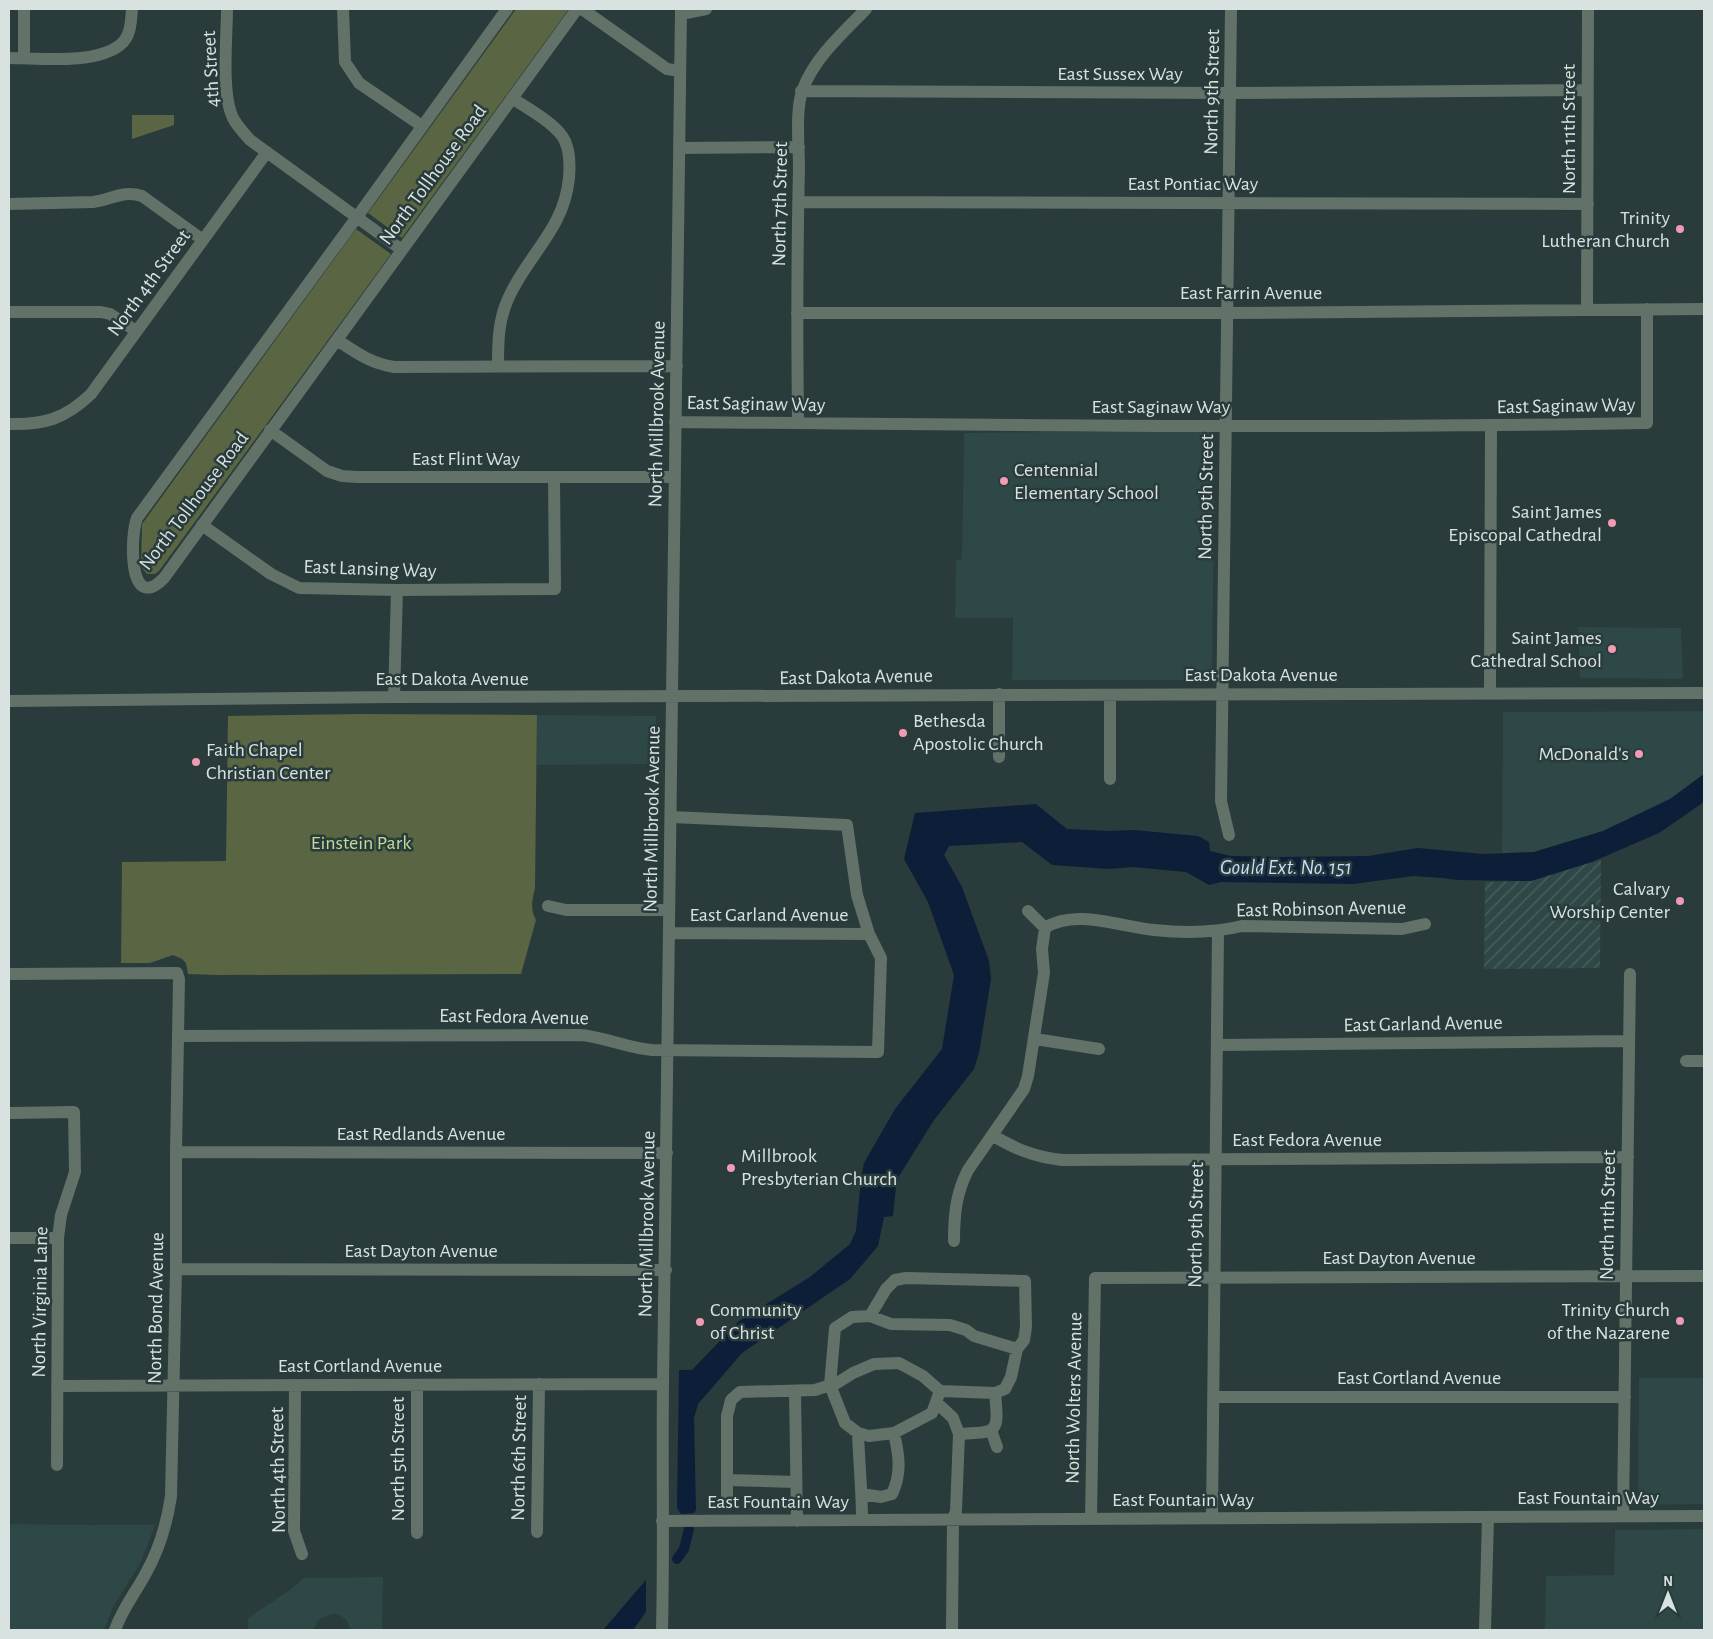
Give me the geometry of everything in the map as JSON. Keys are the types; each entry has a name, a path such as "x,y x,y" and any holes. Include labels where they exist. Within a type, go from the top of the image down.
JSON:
{"street":[{"path":"24,9 24,58"},
{"path":"9,58 81,58 104,53 121,44 129,33 132,9"},
{"name":"4th Street","path":"228,9 226,89 228,103 237,125 250,140 267,152"},
{"path":"343,9 345,62 359,83 422,126"},
{"name":"North Tollhouse Road","path":"506,9 137,518 134,526 134,570 140,584 144,587 151,588 158,584 577,9"},
{"path":"582,9 666,69 680,70"},
{"path":"681,11 706,9"},
{"name":"North 7th Street","path":"798,423 799,109 802,91 808,75 820,58 866,9"},
{"name":"North 9th Street","path":"1229,835 1221,801 1231,9"},
{"name":"North 11th Street","path":"1587,309 1588,9"},
{"name":"North Millbrook Avenue","path":"662,1630 664,1546 662,1521 663,1384 666,1270 669,910 672,817 681,11"},
{"name":"East Sussex Way","path":"802,91 1230,93 1588,90"},
{"path":"498,366 500,321 507,301 516,283 550,242 564,202 569,178 569,156 564,140 554,126 512,98"},
{"path":"679,148 799,147"},
{"path":"267,152 402,250"},
{"name":"North 4th Street","path":"9,424 44,422 62,416 78,406 90,394 267,152"},
{"path":"9,204 93,202 106,200 125,193 134,193 142,196 203,240"},
{"name":"East Pontiac Way","path":"798,202 1588,204"},
{"name":"East Saginaw Way","path":"675,422 1106,426 1490,426 1647,423 1647,309"},
{"name":"East Farrin Avenue","path":"797,313 1228,313 1704,309"},
{"path":"9,312 101,312 110,314 136,331"},
{"name":"East Saginaw Way","path":"337,340 368,360 380,365 394,367 677,366"},
{"path":"1490,426 1490,693"},
{"name":"East Flint Way","path":"270,430 327,471 342,476 675,477"},
{"name":"East Lansing Way","path":"202,525 271,574 299,588 397,590 555,589 554,477"},
{"path":"394,697 397,590"},
{"name":"East Dakota Avenue","path":"9,701 999,694 1704,693"},
{"path":"999,694 999,757"},
{"path":"1110,695 1110,779"},
{"path":"672,817 847,825 857,895 869,934"},
{"name":"East Garland Avenue","path":"548,906 566,910 669,910"},
{"path":"1028,912 1045,928"},
{"path":"954,1241 956,1200 960,1184 1024,1089 1031,1064 1044,973 1042,949 1045,928 1054,922 1076,920 1098,921 1152,930 1218,931"},
{"name":"East Robinson Avenue","path":"1218,931 1242,926 1402,929 1425,924"},
{"name":"North 9th Street","path":"1212,1518 1218,931"},
{"name":"East Garland Avenue","path":"669,933 869,934"},
{"name":"East Fedora Avenue","path":"178,1036 580,1035 600,1038 631,1047 668,1050 878,1052 880,958 869,934"},
{"name":"North Bond Avenue","path":"9,974 177,973 179,979 173,1473 171,1496 166,1527 153,1559 120,1615 115,1630"},
{"name":"North 11th Street","path":"1623,1516 1630,974"},
{"path":"1035,1039 1099,1048"},
{"name":"East Garland Avenue","path":"1217,1045 1629,1041"},
{"path":"1686,1061 1704,1061"},
{"name":"North Virginia Lane","path":"9,1112 74,1112 75,1172 61,1215 58,1238 56,1465"},
{"name":"East Fedora Avenue","path":"992,1135 1020,1150 1046,1158 1062,1160 1628,1157"},
{"name":"East Redlands Avenue","path":"176,1152 666,1153"},
{"path":"9,1238 58,1238"},
{"name":"East Dayton Avenue","path":"176,1269 666,1270"},
{"name":"East Dayton Avenue","path":"1095,1278 1704,1276"},
{"path":"870,1316 886,1289 895,1280 906,1278 1025,1281 1026,1327 1024,1340 1017,1349 1011,1377 1005,1389 995,1393 938,1397"},
{"name":"North Wolters Avenue","path":"1091,1519 1095,1278"},
{"path":"938,1397 932,1413 894,1433 869,1436 858,1433 845,1422 830,1385 835,1328 852,1317 870,1316 891,1324 950,1325 966,1330 974,1336 1017,1349"},
{"path":"727,1498 728,1416 731,1400 740,1392 815,1390 874,1364 899,1363 923,1376 953,1418 959,1434 956,1511 953,1520 952,1630"},
{"name":"North 5th Street","path":"417,1384 417,1533"},
{"name":"North 6th Street","path":"537,1532 538,1384"},
{"name":"East Cortland Avenue","path":"57,1386 663,1384"},
{"name":"North 4th Street","path":"295,1385 294,1531 302,1554"},
{"path":"795,1391 797,1520"},
{"path":"959,1434 987,1433 995,1426 998,1418 995,1393"},
{"name":"East Cortland Avenue","path":"1213,1397 1625,1397"},
{"path":"991,1430 996,1447"},
{"path":"858,1433 862,1520"},
{"path":"862,1494 881,1497 892,1494 896,1486 900,1460 894,1433"},
{"path":"727,1480 796,1482"},
{"name":"East Fountain Way","path":"662,1521 1704,1516"},
{"path":"1486,1630 1488,1517"}],"shaded area":[{"path":"1215,430 1212,680 1012,680 1013,618 955,618 956,560 962,559 964,433"},
{"path":"1578,627 1681,628 1683,679 1580,678"},
{"path":"1704,711 1704,774 1670,799 1603,831 1534,852 1502,853 1503,712"},
{"path":"537,715 656,716 656,764 537,765"},
{"path":"1601,859 1600,968 1484,969 1485,882 1531,881"},
{"path":"1639,1378 1704,1378 1704,1504 1638,1505"},
{"path":"9,1524 155,1525 141,1562 113,1607 104,1630 9,1630"},
{"path":"1704,1529 1704,1630 1545,1630 1546,1576 1614,1575 1615,1530"},
{"path":"383,1577 382,1630 351,1630 346,1619 337,1614 332,1614 317,1622 313,1630 248,1630 248,1618 290,1590 304,1578"}],"green space":[{"path":"516,9 569,9 402,238 368,213"},
{"path":"132,115 174,115 174,125 132,139"},
{"path":"356,229 391,254 159,571 155,574 147,574 141,567 142,524"},
{"name":"Einstein Park","path":"361,714 537,715 535,888 532,905 536,920 521,974 188,974 186,963 173,955 150,963 121,963 122,862 226,861 228,716"}],"water":[{"path":"1704,774 1704,802 1659,833 1592,862 1531,881 1457,880 1413,876 1353,884 1221,882 1209,885 1186,872 1133,867 1109,869 1052,865 1022,842 949,846 944,855 962,887 989,961 991,979 979,1053 974,1069 934,1120 899,1176 893,1216 884,1217 878,1246 850,1279 742,1353 698,1404 694,1418 696,1510 694,1513 681,1514 677,1508 679,1370 692,1370 739,1321 810,1277 850,1244 856,1231 864,1163 895,1109 942,1049 954,975 928,902 904,859 915,813 1036,804 1067,829 1134,830 1198,836 1209,842 1210,851 1231,856 1368,856 1418,848 1484,854 1534,852 1603,831 1670,799"},
{"path":"646,1580 646,1612 633,1630 603,1630"}],"waterway":[{"name":"Gould Ext. No. 151","path":"677,1559 684,1549 689,1529"}],"place":[{"name":"Trinity Lutheran Church","path":"1680,229"},
{"name":"Centennial Elementary School","path":"1004,481"},
{"name":"Saint James Episcopal Cathedral","path":"1612,523"},
{"name":"Saint James Cathedral School","path":"1612,649"},
{"name":"Bethesda Apostolic Church","path":"903,733"},
{"name":"McDonald's","path":"1639,754"},
{"name":"Faith Chapel Christian Center","path":"196,762"},
{"name":"Calvary Worship Center","path":"1680,901"},
{"name":"Millbrook Presbyterian Church","path":"731,1168"},
{"name":"Trinity Church of the Nazarene","path":"1680,1321"},
{"name":"Community of Christ","path":"700,1322"}]}
